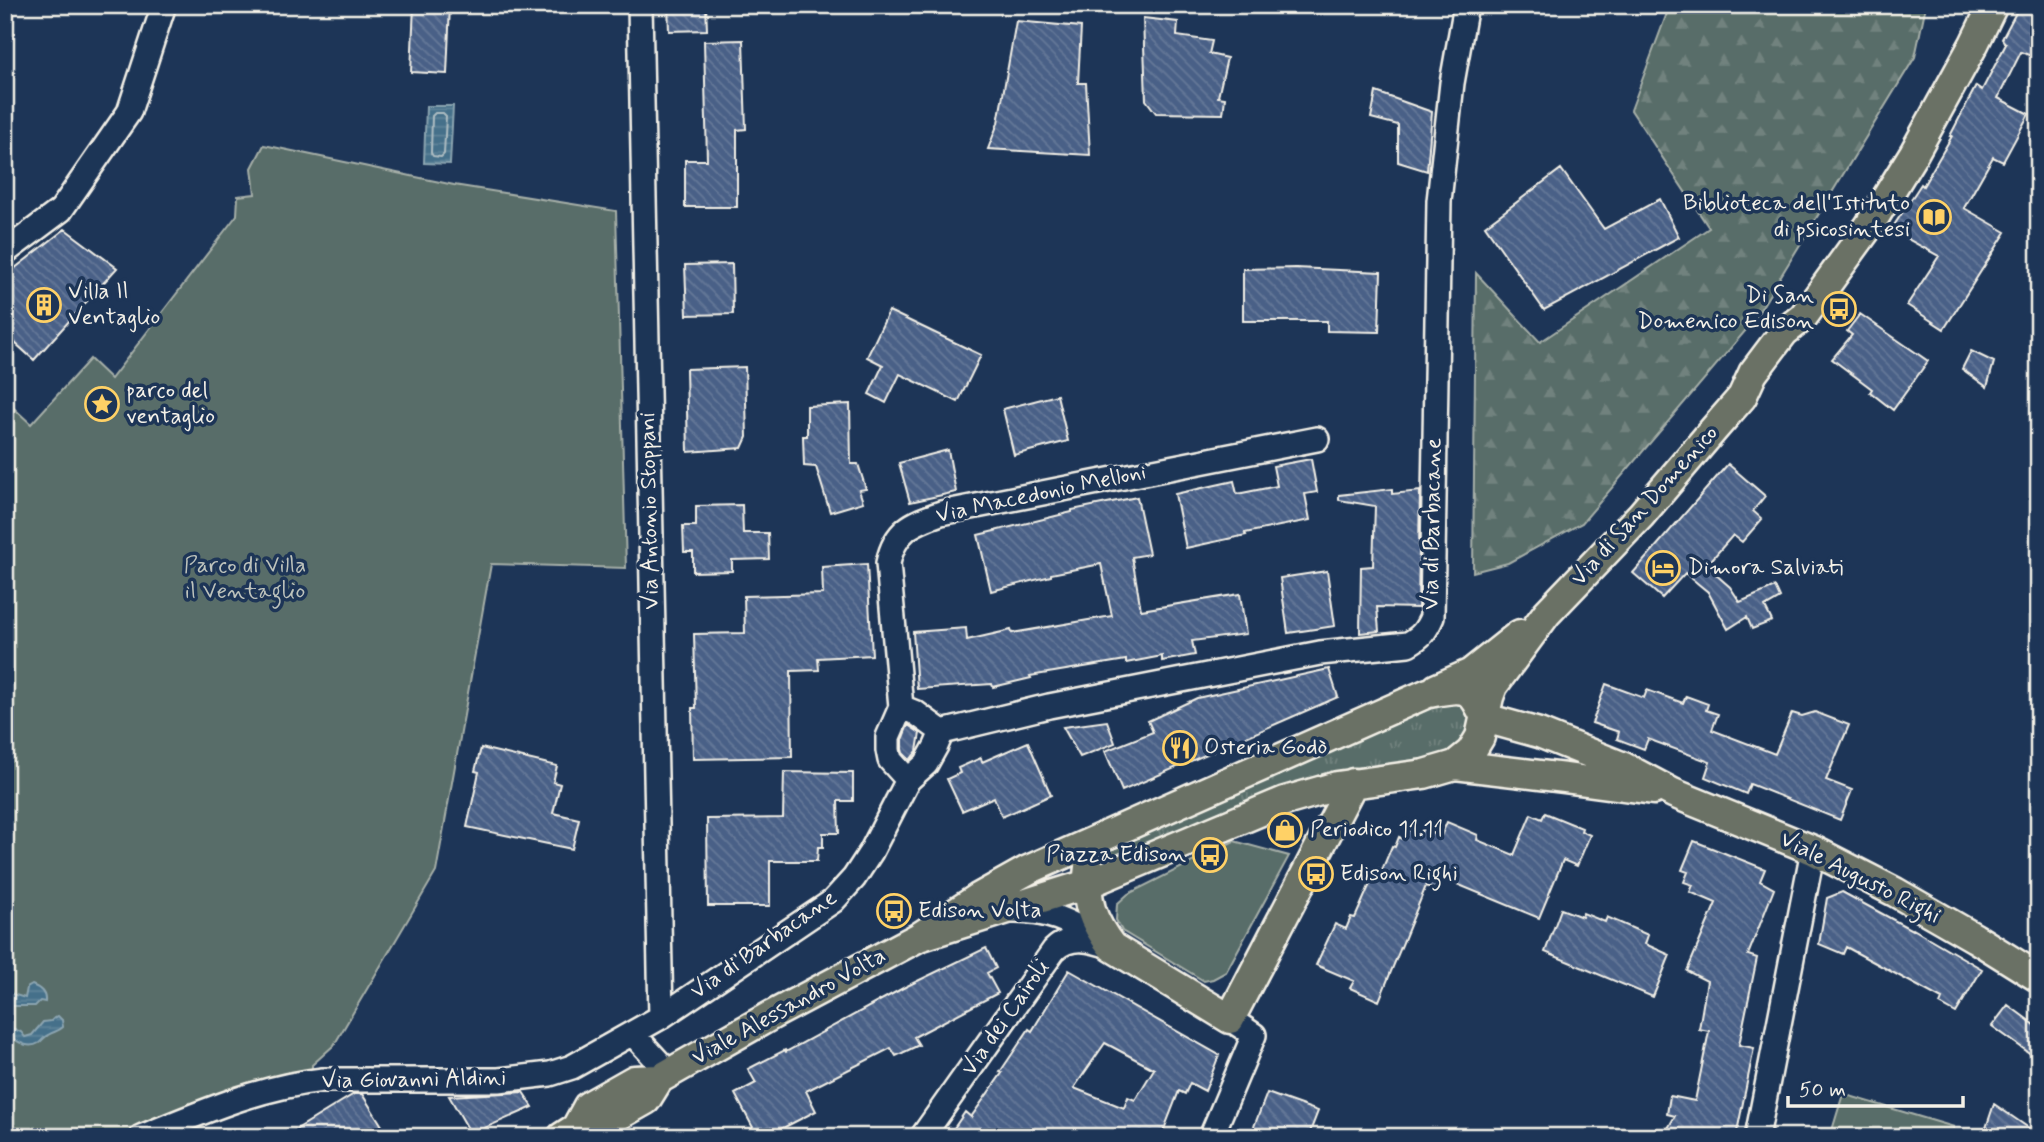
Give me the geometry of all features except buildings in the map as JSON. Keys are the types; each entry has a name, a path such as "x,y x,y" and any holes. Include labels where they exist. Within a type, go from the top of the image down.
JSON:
{"main road":[{"name":"Via di San Domenico","path":"1455,765 1471,752 1478,741 1493,686 1547,613 1641,515 1741,397 1753,373 1784,331 1803,317 1868,226 1914,153 1993,5"},
{"name":"Via di San Domenico","path":"990,902 1028,870 1471,673 1547,613"},
{"path":"1428,693 1462,689 1475,696 1485,718"},
{"name":"Viale Augusto Righi","path":"1485,718 1539,733 1624,767 1673,793 1813,850 1895,892 2039,978"},
{"path":"990,902 1087,884 1261,810 1321,790 1424,774 1455,765"},
{"name":"Viale Augusto Righi","path":"1455,765 1673,793"},
{"path":"1106,834 1091,860 1087,884 1094,921 1112,947 1230,1019 1353,783"},
{"name":"Viale Alessandro Volta","path":"569,1133 588,1106 634,1080 664,1076 772,1015 990,902"}],"street":[{"path":"5,252 61,210 129,112 164,5"},
{"name":"Via Antonio Stoppani","path":"640,5 661,1017"},
{"name":"Via di Barbacane","path":"633,1034 833,901 855,878 872,852 908,780 926,764 942,732 1049,706 1320,653 1398,646 1417,639 1425,632 1432,617 1439,201 1452,83 1466,5"},
{"name":"Via Macedonio Melloni","path":"908,780 890,760 888,750 888,737 901,707 888,563 891,550 904,530 922,519 942,513 1317,439"},
{"path":"901,707 942,732"},
{"path":"1757,1137 1813,850"},
{"path":"990,902 1057,917 1112,947"},
{"name":"Via dei Cairoli","path":"922,1137 1054,950 1067,941 1075,940 1094,940 1112,947"},
{"path":"1211,1137 1254,1035 1230,1019"},
{"path":"633,1034 664,1076"},
{"name":"Via Giovanni Aldini","path":"141,1137 241,1097 297,1083 323,1080 499,1080 550,1074 572,1067 633,1034"}],"green space":[{"path":"1670,5 1926,5 1915,57 1752,323 1582,523 1508,563 1473,572 1476,273 1540,342 1709,228 1631,110"},
{"name":"Parco di Villa il Ventaglio","path":"264,145 454,185 616,211 626,568 491,564 436,872 334,1045 312,1065 312,1072 221,1097 116,1137 5,1137 5,400 31,424 90,359 111,379 237,215 238,196 255,194 252,168"},
{"path":"1459,699 1470,712 1470,727 1460,741 1432,760 1116,859 1106,852 1107,847 1435,700"},
{"path":"1234,841 1289,856 1226,972 1204,981 1122,931 1116,920 1117,904 1128,894"},
{"path":"1843,1094 1954,1127 1951,1137 1830,1137"}],"water":[{"path":"426,106 453,106 450,164 424,163"},
{"path":"5,984 12,994 25,998 27,988 32,985 45,996 45,1002 40,1001 35,1006 13,1006 9,1009 12,1028 25,1037 32,1035 43,1022 58,1016 63,1027 35,1045 25,1045 12,1038 5,1043"}],"place":[{"name":"Biblioteca dell'Istituto di psicosintesi","path":"1934,217"},
{"name":"Villa Il Ventaglio","path":"44,305"},
{"name":"Di San Domenico Edison","path":"1839,309"},
{"name":"parco del ventaglio","path":"102,404"},
{"name":"Dimora Salviati","path":"1663,568"},
{"name":"Osteria Godò","path":"1180,748"},
{"name":"Periodico 11.11","path":"1285,830"},
{"name":"Piazza Edison","path":"1210,855"},
{"name":"Edison Righi","path":"1316,874"},
{"name":"Edison Volta","path":"894,911"}]}
